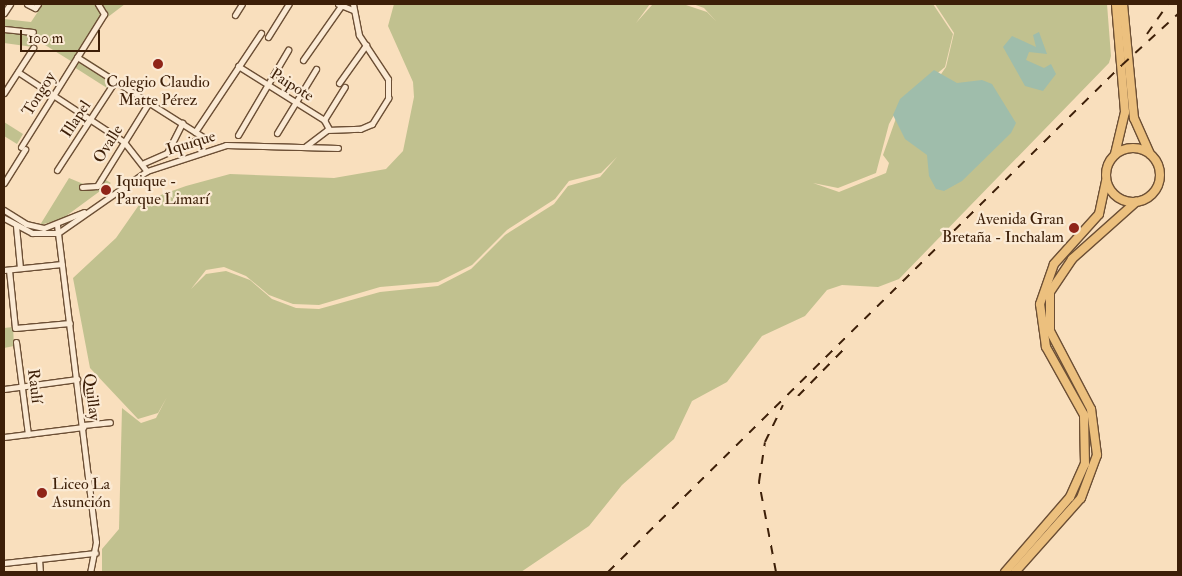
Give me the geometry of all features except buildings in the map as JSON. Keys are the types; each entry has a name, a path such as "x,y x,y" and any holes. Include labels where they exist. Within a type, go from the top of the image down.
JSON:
{"main road":[{"path":"1004,572 1070,497 1085,464 1086,421 1046,347 1040,304 1054,264 1099,214 1106,182 1107,166 1114,155 1125,117 1116,4"},
{"path":"1016,572 1081,498 1097,455 1091,409 1050,331 1050,292 1072,259 1136,202 1150,196 1159,183 1159,168 1134,118 1123,4"},
{"path":"1114,155 1130,148 1151,155"},
{"path":"1106,182 1117,198 1136,202"}],"street":[{"path":"4,13 10,4"},
{"path":"26,4 35,8 38,4"},
{"name":"Tongoy","path":"4,183 53,95 104,14 98,4"},
{"path":"234,16 242,4"},
{"path":"268,37 289,4"},
{"path":"303,60 340,5 353,7 366,46 386,74 388,98 367,127 329,129 303,147"},
{"path":"4,29 33,32"},
{"path":"195,132 261,33"},
{"path":"339,83 366,46"},
{"path":"4,93 33,48"},
{"path":"238,134 288,50"},
{"path":"78,57 182,123 201,139 144,163"},
{"name":"Paipote","path":"238,66 324,120 329,129"},
{"path":"277,133 316,68"},
{"path":"18,72 124,142 144,163 147,171"},
{"name":"Illapel","path":"57,170 115,81"},
{"path":"324,120 345,87"},
{"name":"Ovalle","path":"82,187 95,187 149,102"},
{"path":"167,153 182,123"},
{"name":"Iquique","path":"98,205 147,171 226,145 338,148"},
{"path":"4,210 32,226 57,225 98,205"},
{"path":"5,221 38,234 58,233 98,205"},
{"name":"Quillay","path":"57,225 83,426 96,553 90,572"},
{"path":"16,226 20,268"},
{"path":"62,264 6,270 15,328 70,322"},
{"name":"Raulí","path":"16,342 28,434"},
{"path":"4,389 77,379"},
{"path":"4,437 110,422"},
{"path":"4,563 96,553"},
{"path":"39,559 40,572"}],"green space":[{"path":"43,4 125,4 104,20 74,63 37,40 33,47 4,43 4,19 31,22"},
{"path":"394,4 650,4 636,23 652,5 665,4 683,4 707,12 716,21 704,8 693,4 933,4 953,34 945,67 900,104 889,124 876,173 838,188 813,183 839,192 886,173 889,163 883,155 901,104 937,80 946,67 954,33 935,4 1107,4 1111,56 1109,63 899,279 878,287 842,285 827,290 805,316 762,336 727,382 692,401 674,439 622,485 589,526 521,572 102,572 102,549 119,529 122,408 141,423 156,418 167,397 158,413 138,419 90,368 73,278 116,238 141,202 186,186 230,174 334,178 386,169 403,151 414,97 413,82 388,26","holes":["617,157 600,177 568,186 554,204 505,235 471,269 438,286 380,292 319,309 296,308 272,299 250,280 226,271 206,274 191,289 206,270 224,267 246,276 269,295 293,304 319,305 380,287 438,282 472,265 507,230 555,199 569,181 601,173"]},
{"path":"81,55 114,76 107,88 74,67"},
{"path":"4,122 23,134 17,144 4,136"},
{"path":"99,176 111,183 62,219 40,225 69,178 93,188"},
{"path":"13,327 14,346 4,348 4,328"}],"shaded area":[{"path":"1039,32 1047,54 1029,52 1026,60 1044,68 1051,64 1056,74 1043,91 1025,86 1003,47 1012,36 1036,47 1033,35"},
{"path":"934,70 957,83 982,80 992,84 1016,123 1011,133 962,181 944,191 936,189 929,176 927,155 905,139 893,115 900,99"}],"railway":[{"path":"1147,34 1168,4"},
{"path":"608,572 1122,65 1178,14"},
{"path":"798,396 843,350"},
{"path":"776,572 759,482 765,442 783,405"}],"place":[{"name":"Colegio Claudio Matte Pérez","path":"158,64"},
{"name":"Iquique - Parque Limarí","path":"106,190"},
{"name":"Avenida Gran Bretaña - Inchalam","path":"1074,228"},
{"name":"Liceo La Asunción","path":"42,493"}]}
